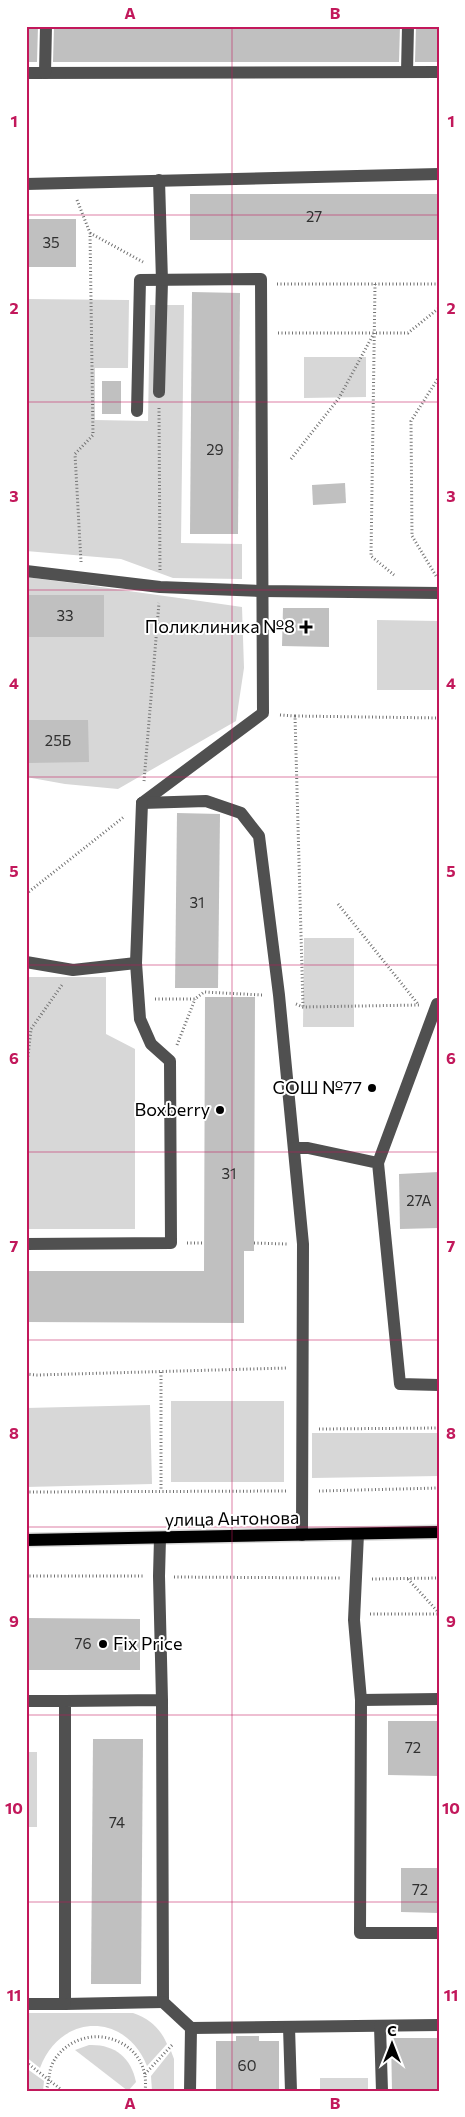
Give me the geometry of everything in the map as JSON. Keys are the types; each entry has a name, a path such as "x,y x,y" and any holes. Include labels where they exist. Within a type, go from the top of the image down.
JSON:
{"main road":[{"name":"улица Антонова","path":"26,1540 439,1532"}],"street":[{"path":"45,73 46,26"},
{"path":"407,72 408,26"},
{"path":"26,73 439,72"},
{"path":"26,184 439,174"},
{"path":"159,180 162,276 159,392"},
{"path":"137,411 140,280 162,276 261,279 263,713 142,803"},
{"path":"26,570 160,587 262,591 439,593"},
{"path":"142,803 206,801 242,813 259,836 279,995 302,1244 302,1535"},
{"path":"26,1244 171,1243 170,1061 151,1044 140,1019 136,963 142,803"},
{"path":"26,962 73,970 136,963"},
{"path":"438,1004 378,1163 400,1384 439,1385"},
{"path":"294,1148 308,1148 378,1163"},
{"path":"358,1534 354,1614 361,1700 360,1933 439,1933"},
{"path":"160,1538 158,1576 162,1700 163,2002"},
{"path":"361,1700 439,1699"},
{"path":"26,1701 162,1700"},
{"path":"64,1701 65,2004"},
{"path":"26,2004 163,2002 191,2028 439,2025"},
{"path":"380,2026 382,2091"},
{"path":"290,2027 291,2091"},
{"path":"190,2091 191,2028"}],"path":[{"path":"70,182 90,233 93,435 75,454 81,577"},
{"path":"90,233 162,276"},
{"path":"261,284 439,284"},
{"path":"375,284 371,556 417,592"},
{"path":"261,333 408,333 439,308"},
{"path":"291,459 339,398 374,333"},
{"path":"439,376 411,421 412,536 439,580"},
{"path":"263,713 295,716 439,718"},
{"path":"295,716 303,1007"},
{"path":"26,894 142,803"},
{"path":"338,904 419,1005"},
{"path":"26,1074 31,1029 73,970"},
{"path":"170,1061 195,999 204,992 279,995 303,1007 438,1004"},
{"path":"140,998 195,999"},
{"path":"254,1243 302,1244"},
{"path":"26,1374 303,1367"},
{"path":"161,1372 161,1491"},
{"path":"303,1429 439,1428"},
{"path":"26,1492 303,1491 439,1488"},
{"path":"26,1576 439,1578"},
{"path":"408,1579 439,1614"},
{"path":"354,1614 439,1614"},
{"path":"46,2091 47,2077 57,2056 66,2046 90,2036 102,2036 122,2043 139,2059 145,2074 145,2091"},
{"path":"145,2074 166,2050"},
{"path":"26,2062 64,2091"}],"shaded area":[{"path":"26,299 129,300 128,368 95,368 95,420 148,421 150,305 184,305 181,543 242,544 242,579 173,578 121,559 26,551"},
{"path":"304,357 366,357 366,397 304,398"},
{"path":"26,577 242,607 244,668 236,721 118,789 65,784 26,777"},
{"path":"377,620 439,621 439,690 377,690"},
{"path":"304,938 354,938 354,1027 303,1027"},
{"path":"26,977 106,977 106,1034 135,1049 135,1229 26,1229"},
{"path":"171,1401 284,1401 284,1482 171,1482"},
{"path":"150,1405 152,1484 26,1487 26,1408"},
{"path":"312,1433 439,1433 439,1476 312,1478"},
{"path":"26,1752 37,1752 37,1827 26,1827"},
{"path":"26,2013 133,2013 154,2025 167,2044 147,2066 137,2048 124,2036 109,2028 93,2026 77,2029 62,2037 49,2050 40,2068 26,2057"},
{"path":"89,2045 98,2045 114,2050 126,2059 134,2073 136,2082 128,2091 75,2050"},
{"path":"171,2051 174,2059 174,2091 152,2091 151,2076"},
{"path":"26,2068 44,2081 43,2091 26,2091"},
{"path":"320,2078 368,2078 368,2091 320,2091"}],"building":[{"path":"26,26 38,26 37,62 26,62"},
{"path":"54,26 400,26 399,62 53,62"},
{"path":"416,26 439,26 439,62 415,62"},
{"path":"190,194 439,194 439,240 190,240"},
{"path":"26,219 76,219 76,267 26,267"},
{"path":"192,292 240,293 238,534 190,534"},
{"path":"102,381 121,381 121,414 102,414"},
{"path":"345,483 346,503 313,505 312,485"},
{"path":"26,595 104,595 104,637 26,637"},
{"name":"Поликлиника №8","path":"283,608 329,608 329,647 282,646"},
{"path":"27,720 88,720 89,762 28,763"},
{"path":"177,813 220,814 218,988 175,988"},
{"path":"205,997 255,997 254,1251 244,1251 244,1323 26,1322 26,1271 204,1271"},
{"path":"439,1172 439,1228 400,1229 399,1174"},
{"path":"26,1618 140,1619 140,1670 26,1670"},
{"path":"388,1721 439,1721 439,1776 388,1775"},
{"path":"93,1739 143,1739 141,1984 91,1984"},
{"path":"401,1868 439,1868 439,1913 401,1912"},
{"path":"236,2036 259,2036 259,2041 279,2041 279,2091 216,2091 216,2041 236,2041"},
{"path":"391,2038 439,2038 439,2091 392,2091"}],"place":[{"name":"Поликлиника №8","path":"306,627"},
{"name":"СОШ №77","path":"372,1088"},
{"name":"Boxberry","path":"220,1110"},
{"name":"Fix Price","path":"103,1644"}]}
